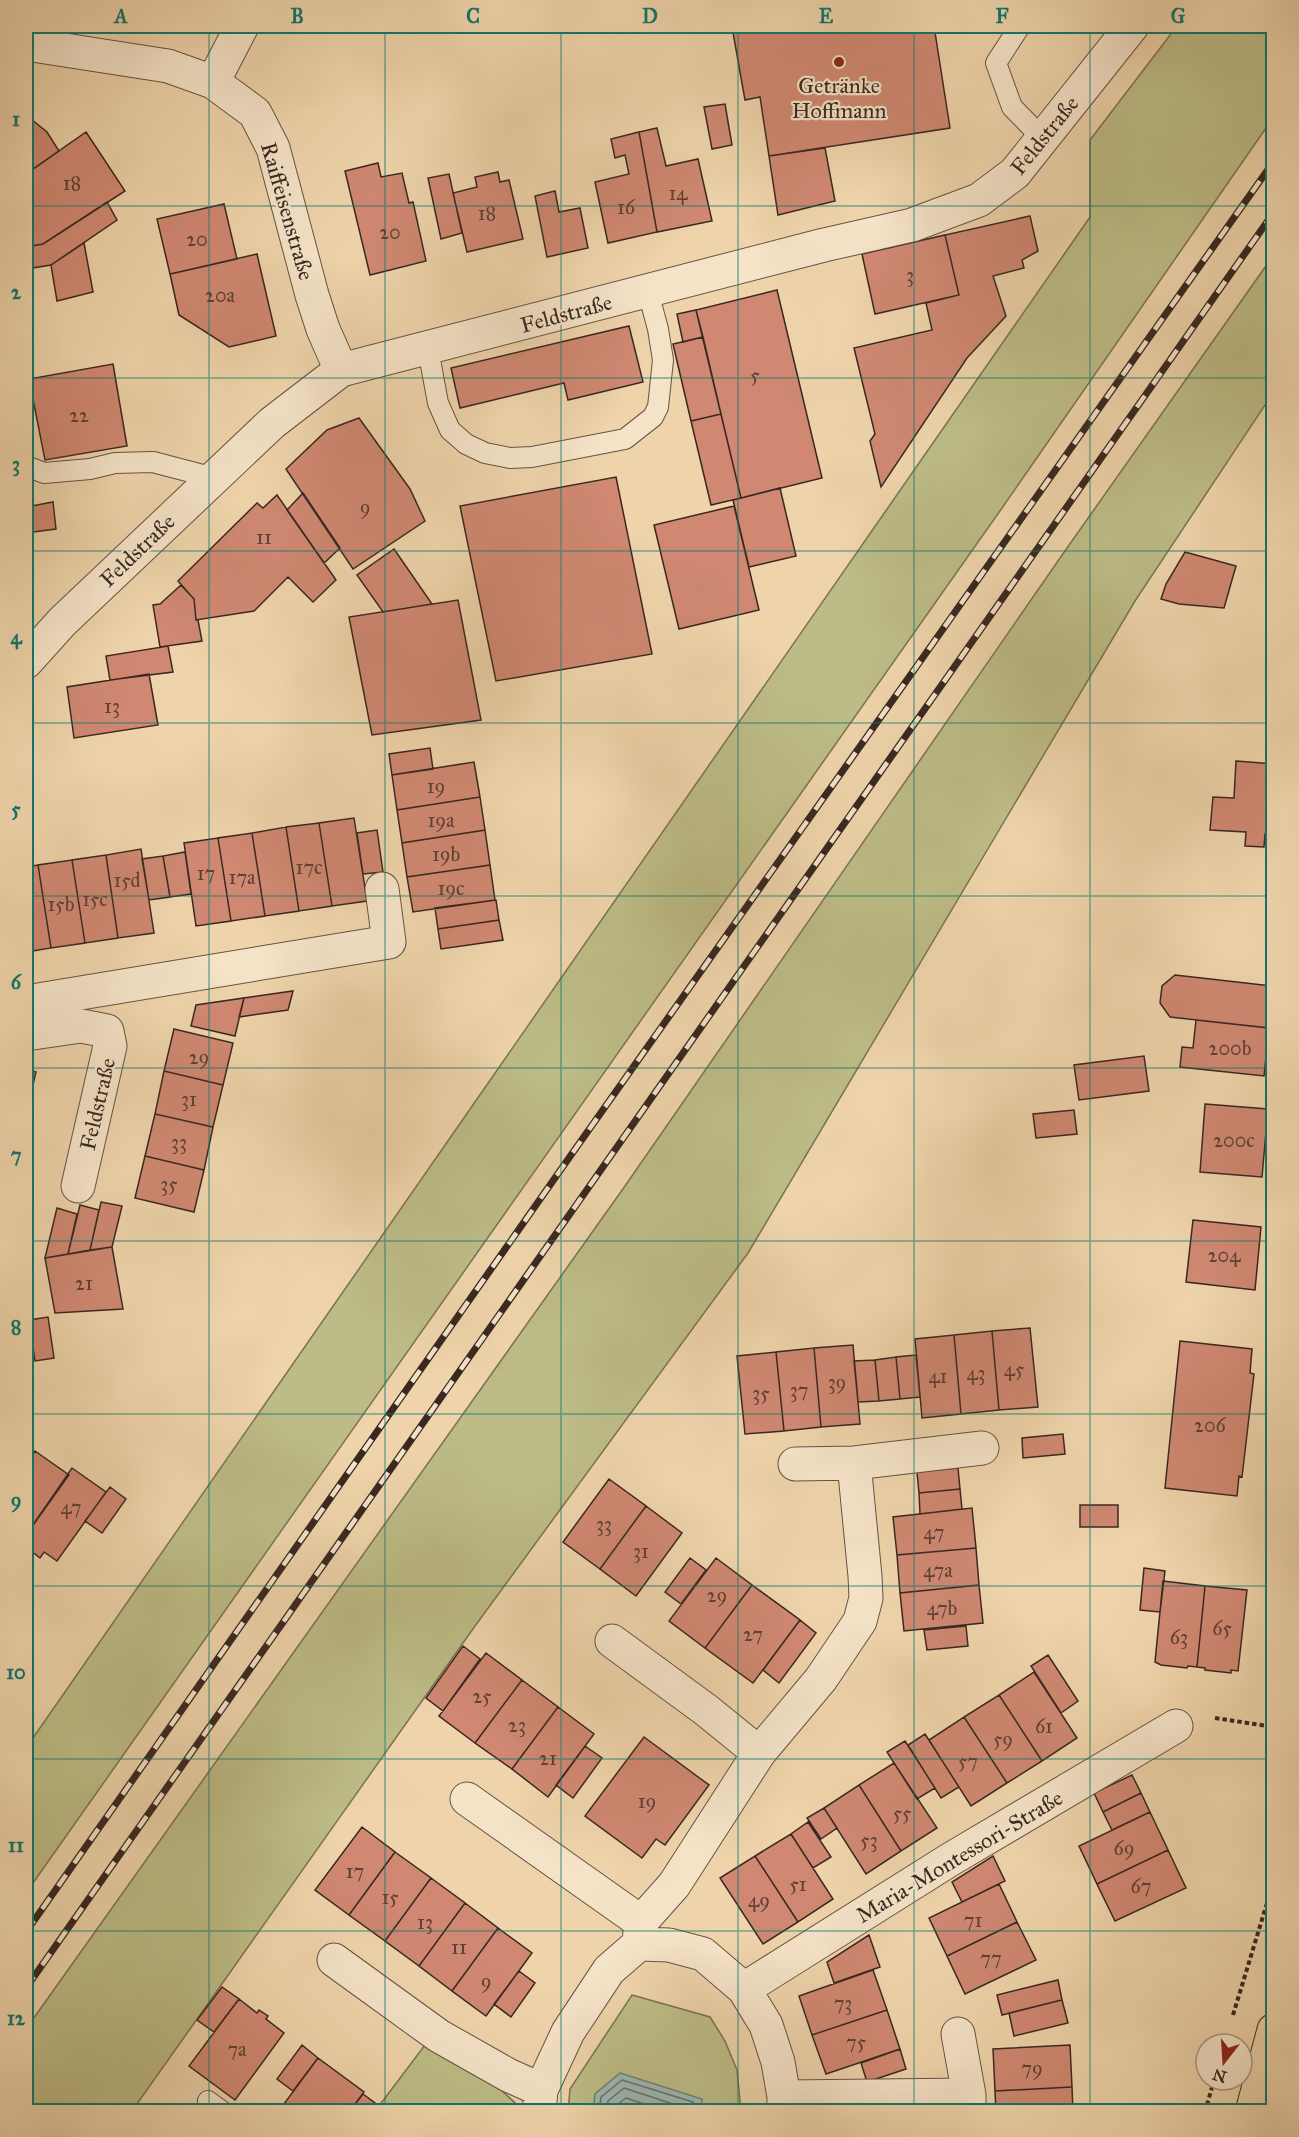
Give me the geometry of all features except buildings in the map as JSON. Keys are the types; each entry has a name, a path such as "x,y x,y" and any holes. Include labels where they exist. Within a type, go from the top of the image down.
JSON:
{"main road":[{"path":"1252,2112 1274,2030"}],"street":[{"path":"213,82 242,26"},
{"name":"Feldstraße","path":"26,662 62,622 272,423 341,370 824,245 912,225 979,200 1015,173 1132,26"},
{"name":"Raiffeisenstraße","path":"26,44 168,66 213,82 255,113 273,148 312,295 323,329 341,370"},
{"path":"26,1002 389,942 382,889"},
{"name":"Feldstraße","path":"26,1034 81,1026 107,1031 110,1046 78,1186"},
{"path":"795,1464 854,1463 982,1448"},
{"path":"334,1960 439,2036 508,2075 540,2101 568,2032 609,1970 640,1933 674,1885 759,1752 820,1679 860,1621 866,1598 854,1463"},
{"path":"612,1641 759,1752"},
{"name":"Maria-Montessori-Straße","path":"744,1989 951,1859 1176,1726"},
{"path":"467,1799 640,1933 669,1945 703,1954 744,1989 766,2025 778,2062 784,2104 969,2104 958,2034"}],"lane":[{"path":"1020,26 996,63 1012,107 1042,138"},
{"path":"428,349 438,403 450,430 466,444 485,453 510,458 532,457 626,439 653,417 658,407 663,360 648,292"},
{"path":"26,466 44,473 90,470 115,463 153,462 213,478"}],"path":[{"path":"1176,1726 1219,1717 1274,1727"},
{"path":"1231,2022 1274,1880"},
{"path":"1205,2112 1211,2092"}],"shaded area":[{"path":"1177,26 1268,26 1273,38 1273,118 1002,508 26,1893 26,1748 1090,217 1090,140"},
{"path":"1273,256 1273,393 1135,601 748,1253 475,1626 132,2111 26,2111 26,2029 625,1186 1067,548"},
{"path":"632,1995 710,2017 725,2041 737,2070 741,2111 568,2112 570,2089"},
{"path":"431,2037 500,2089 525,2112 386,2112 379,2106"}],"water":[{"path":"620,2073 702,2099 701,2111 593,2111 595,2094"}],"railway":[{"path":"26,1932 576,1148 1274,161"},
{"path":"26,1988 1274,212"}],"place":[{"name":"Getränke Hoffmann","path":"839,62"}]}
